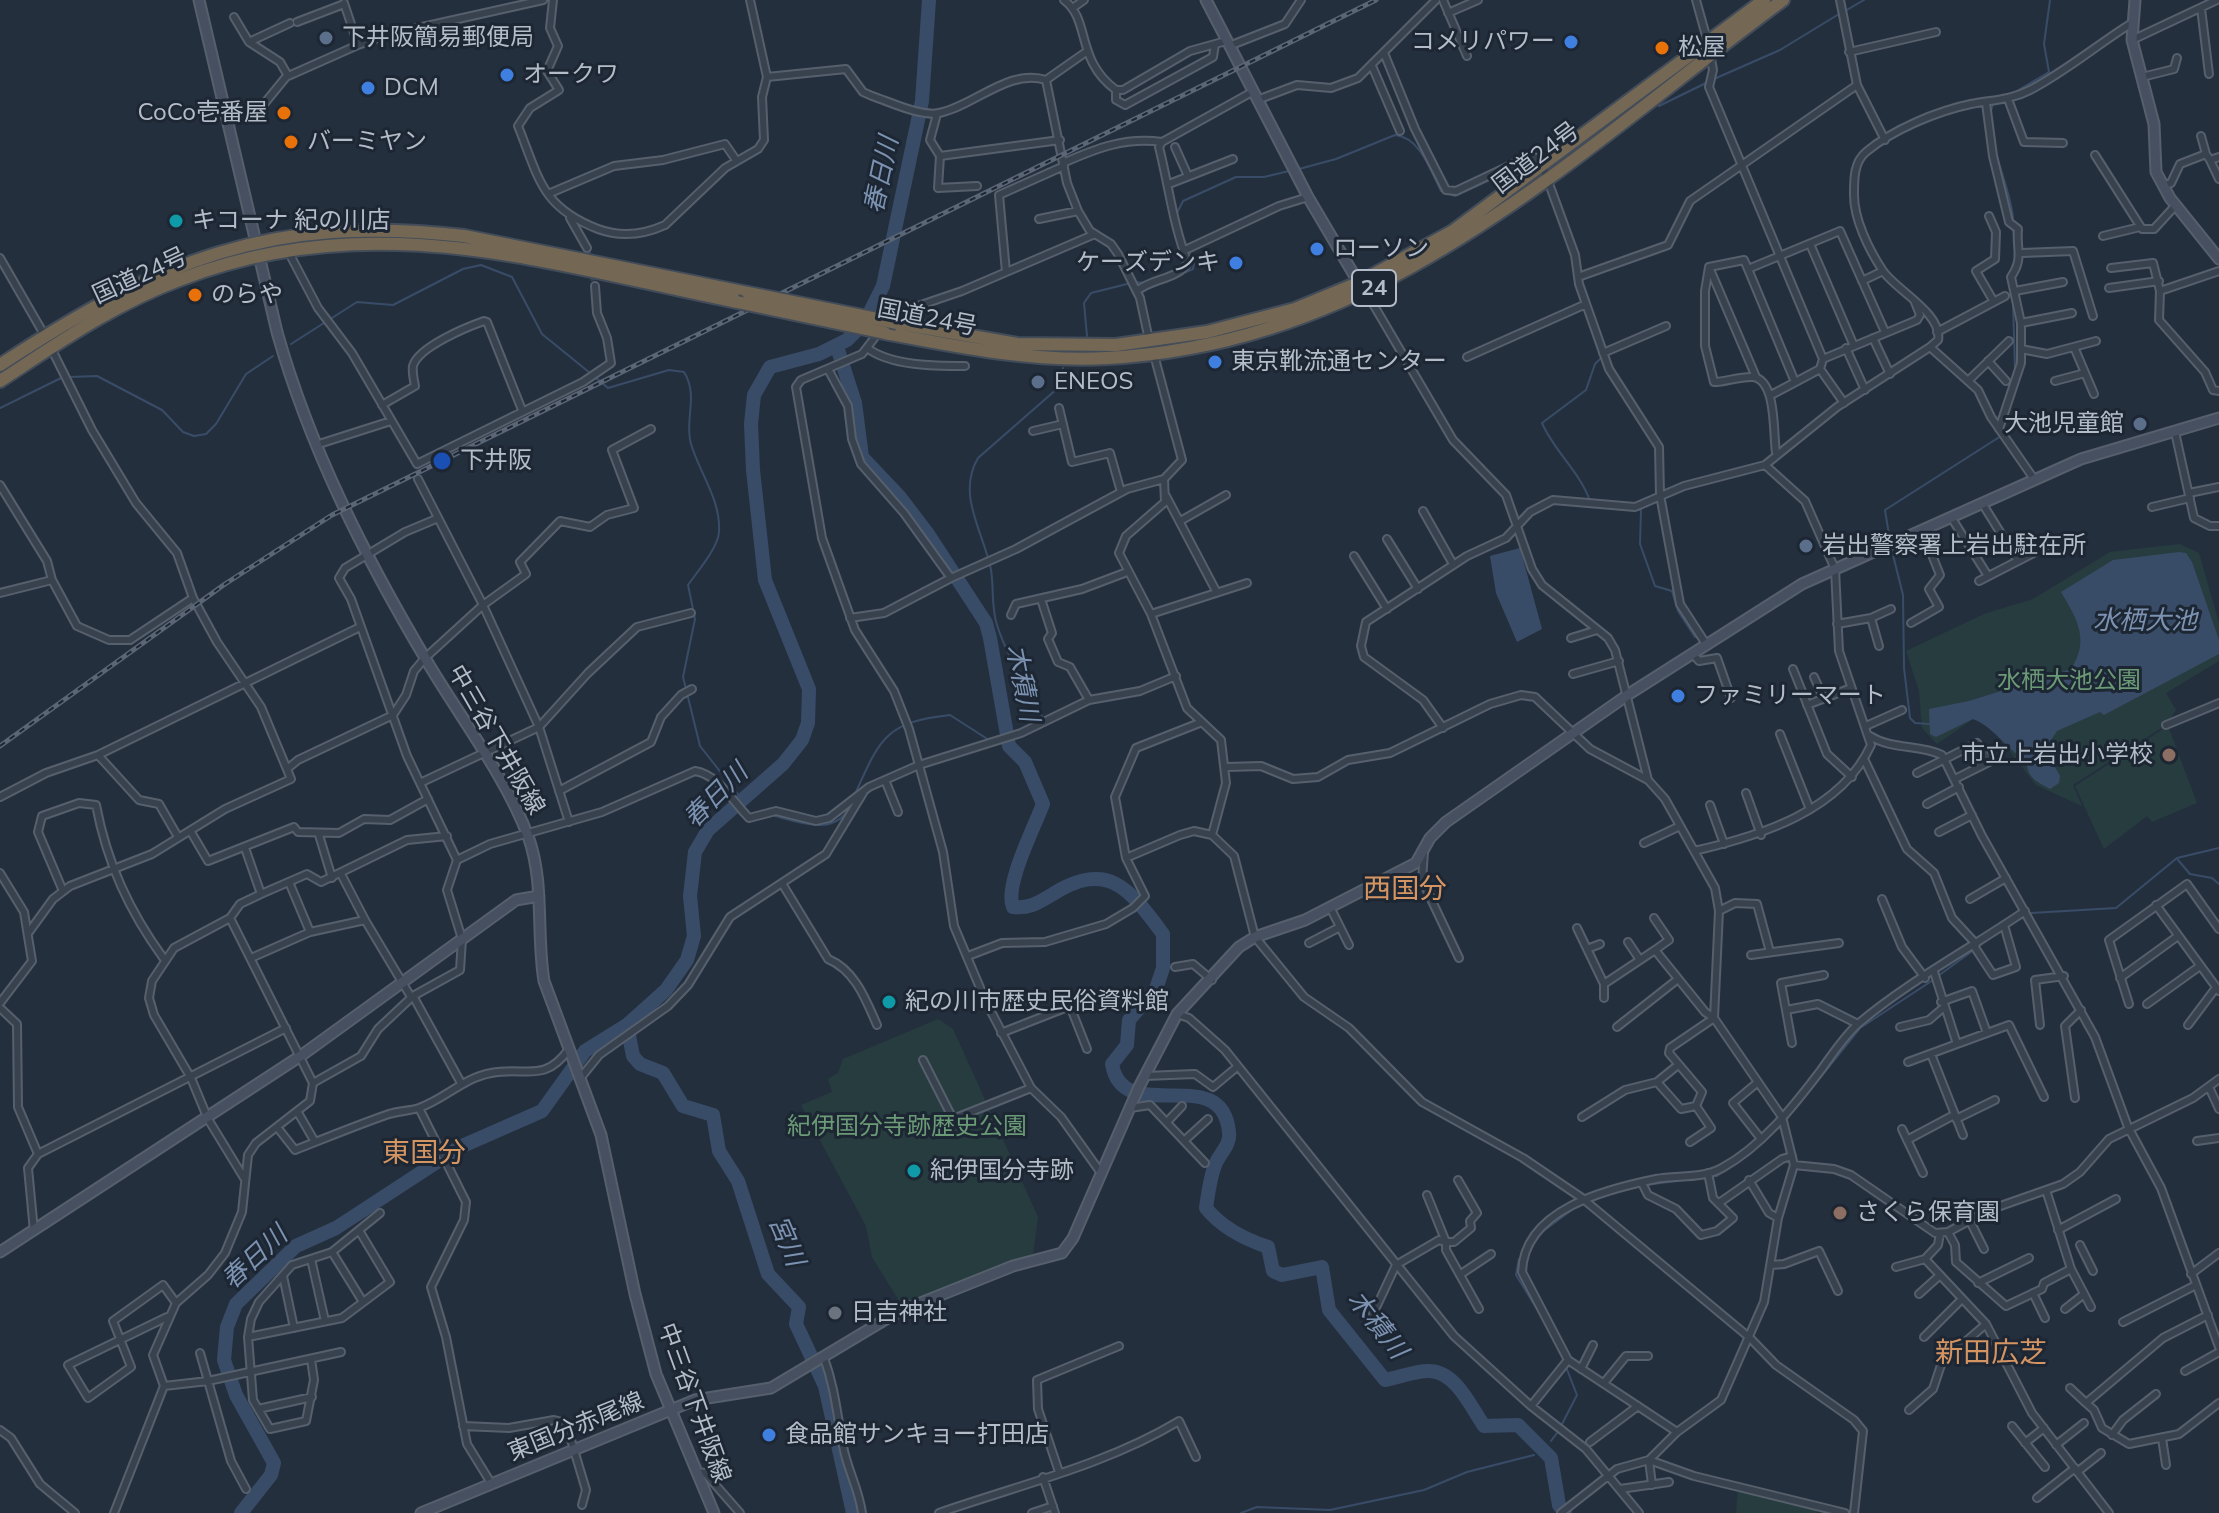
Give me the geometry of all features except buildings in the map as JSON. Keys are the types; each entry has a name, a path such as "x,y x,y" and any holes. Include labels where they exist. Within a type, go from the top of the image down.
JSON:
{"highway":[{"name":"国道24号","path":"1709,48 1764,0"},
{"name":"国道24号","path":"0,381 51,348 155,290 260,255 358,241 461,246 885,333 1016,355 1106,358 1295,309 1362,288 1545,171 1709,48 1783,0"},
{"name":"国道24号","path":"0,365 134,285 257,240 317,232 422,231 507,242 897,323 1017,344 1152,347"}],"street":[{"name":"中三谷下井阪線","path":"199,0 284,355 366,555 527,835 539,896 544,981 581,1074 601,1135 646,1339 671,1411 714,1513"},
{"path":"229,122 264,104 288,76 358,45 386,35 543,0"},
{"path":"553,0 550,28 558,46 547,71 559,90 530,108 518,126 535,173 548,194 570,218 587,248"},
{"path":"570,218 614,235 654,230 673,219 736,160 758,149 764,140 762,97 767,77 750,0"},
{"path":"1064,0 1074,7 1086,52 1097,77 1116,90 1123,90 1190,51 1285,24 1301,0"},
{"path":"1074,7 1084,0"},
{"path":"1206,0 1223,43 1308,197 1453,440 1506,495 1532,569 1542,585 1608,638 1629,694 1648,780"},
{"path":"1135,289 1183,269 1188,263 1187,249 1172,217 1169,184 1159,147 1162,142 1254,96 1297,85 1331,88 1343,84 1372,66 1436,0"},
{"path":"1443,0 1467,56"},
{"path":"1448,13 1478,0"},
{"path":"1696,0 1709,48 1713,79 1709,87 1823,359 1820,369 1771,395"},
{"path":"1840,0 1857,85 1885,140"},
{"path":"2135,0 2132,40 2154,124 2156,172 2176,205 2219,259"},
{"path":"2132,40 2217,0"},
{"path":"249,42 343,2 358,45"},
{"path":"2201,8 2209,74"},
{"path":"234,17 249,42 280,62 288,76"},
{"path":"1443,728 1423,700 1361,653 1366,622 1453,564 1506,538 1518,529 1530,512 1553,500 1635,507 1660,495 1765,465 1776,453 1844,403 1930,347 1938,340 1937,332 1920,302 1883,271 1861,227 1854,202 1855,170 1863,154 1927,119 1971,104 2008,99 2030,91 2132,23"},
{"path":"1849,52 1936,32"},
{"path":"1116,90 1116,100 1125,105 1213,57 1223,43"},
{"path":"1046,80 1086,52"},
{"path":"1384,53 1415,129 1446,190 1456,191 1530,156 1535,156 1545,171 1575,255 1578,277 1603,353 1618,383 1659,447 1660,495 1680,604 1706,644"},
{"path":"2142,77 2174,69 2177,58"},
{"path":"1372,66 1400,131"},
{"path":"767,77 846,69 863,92 935,114 1009,82 1038,77 1046,80"},
{"path":"850,618 884,613 1121,492 1164,479 1182,460 1135,289 1111,244 1095,234 1078,211 1064,164 1046,80"},
{"path":"1578,277 1668,245 1690,201 1857,85"},
{"path":"2008,99 2024,142 2063,143"},
{"path":"1986,103 1989,133 2009,222 2009,228 1996,232"},
{"path":"935,114 930,140 940,156 938,188 977,186"},
{"path":"2201,136 2219,179"},
{"path":"1006,272 999,195 1099,147 1136,138 1162,142"},
{"path":"940,156 1060,140"},
{"path":"548,194 614,166 663,160 725,144 736,160"},
{"path":"1175,147 1188,176"},
{"path":"2095,155 2140,227"},
{"path":"2163,186 2171,183 2180,164 2219,157"},
{"path":"1169,184 1233,159"},
{"path":"1187,249 1268,210 1308,197"},
{"path":"2103,236 2140,227 2154,229 2176,205"},
{"path":"1039,219 1078,211"},
{"path":"1989,216 1996,232 1995,259 1976,271 1994,302"},
{"path":"1999,429 2017,378 2021,349 2021,323 2011,277 2020,264 2022,253 2017,240 2018,229 2009,222"},
{"path":"1748,269 1840,231 1885,332"},
{"path":"1095,234 912,308 879,332 856,358 801,380 796,387 822,538 847,600 850,618 894,691 908,725 943,852 954,926 1001,1033 1031,1088 1061,1117 1101,1173"},
{"path":"1810,244 1865,390"},
{"path":"287,249 325,319 417,464 583,382 611,363 607,338 597,313 595,286"},
{"path":"2022,253 2073,251 2093,316"},
{"path":"0,258 51,348 92,430 136,503 177,553 193,598 261,707 291,779 225,809 152,854 63,891 29,932"},
{"path":"1709,267 1744,260 1795,382"},
{"path":"2111,268 2153,263 2159,281 2159,320 2205,372 2213,390 2219,391"},
{"path":"1709,267 1705,291 1705,346 1714,382 1756,377"},
{"path":"1709,267 1756,377 1771,395 1776,453"},
{"path":"1862,281 1883,271"},
{"path":"2160,291 2219,271"},
{"path":"2109,288 2159,281"},
{"path":"2015,291 2063,282"},
{"path":"1937,332 2005,296"},
{"path":"1823,359 1917,320 1920,315 1912,297"},
{"path":"1467,357 1586,304"},
{"path":"2021,323 2072,313"},
{"path":"382,405 415,386 413,366 418,359 451,334 484,321 522,410"},
{"path":"1603,353 1666,326"},
{"path":"1873,338 1890,374"},
{"path":"1969,380 2009,341"},
{"path":"2021,349 2047,354 2096,341"},
{"path":"1930,347 1969,380 2034,479"},
{"path":"2074,347 2094,394"},
{"path":"867,348 877,355 919,363 965,366"},
{"path":"1988,361 2006,381"},
{"path":"828,369 848,406 852,439 861,464 904,513 951,578"},
{"path":"1820,369 1844,403"},
{"path":"2055,381 2085,373"},
{"path":"1059,408 1072,462 1110,453 1121,492"},
{"path":"1101,1173 1139,1087 1177,1014 1212,980 1227,958 1255,937 1281,931 1416,863 1430,838 1446,822 1629,694 1784,594 2081,459 2219,418"},
{"path":"319,444 391,421"},
{"path":"1033,431 1063,424"},
{"path":"287,769 298,760 393,715 406,695 414,671 425,658 483,605 526,574 520,562 546,531 560,521 590,527 607,515 634,508 612,450 651,429"},
{"path":"2175,432 2194,518 2210,526 2219,526"},
{"path":"1694,851 1761,835 1809,807 1852,777 1865,761 1871,745 1839,651 1835,569 1805,501 1765,465"},
{"path":"418,479 483,605 539,727 569,822"},
{"path":"1164,479 1165,502 1126,536 1119,553 1151,614 1187,708 1221,740 1227,767 1222,805 1212,835"},
{"path":"0,485 47,561 71,622 109,640 140,636 193,598"},
{"path":"2152,507 2219,487"},
{"path":"1164,494 1182,520 1216,591"},
{"path":"1182,520 1226,495"},
{"path":"1981,503 2018,561"},
{"path":"1423,511 1453,564"},
{"path":"1951,517 1988,576"},
{"path":"313,1083 361,1056 378,1029 412,996 460,970 462,939 447,890 457,860 420,783 339,578 345,568 366,555 436,519"},
{"path":"1911,623 1939,607 1929,589 1940,575 1922,530"},
{"path":"1387,539 1418,589"},
{"path":"1979,581 2051,544"},
{"path":"1354,556 1387,609"},
{"path":"1011,615 1016,604 1082,589 1127,572"},
{"path":"0,593 52,580"},
{"path":"1151,614 1247,583"},
{"path":"1041,599 1052,633 1048,639 1058,662 1070,667 1089,700"},
{"path":"1837,624 1871,618 1891,609"},
{"path":"420,783 539,727 588,673 637,627 691,613"},
{"path":"1871,618 1879,646"},
{"path":"0,797 46,773 98,755 243,681 360,627"},
{"path":"1571,638 1597,630"},
{"path":"1692,653 1699,661 1717,658 1731,698"},
{"path":"1573,674 1619,661"},
{"path":"1793,669 1827,754 1852,777"},
{"path":"457,860 490,844 602,812 695,771 707,773 749,818 776,811 816,821 829,818 851,800 919,765 1011,735 1089,700 1140,691 1176,676"},
{"path":"1814,677 1824,699"},
{"path":"1807,705 1851,688"},
{"path":"559,791 651,742 661,717 681,695 692,689"},
{"path":"1227,767 1261,766 1293,779 1318,777 1348,760 1390,753 1490,704 1521,695 1545,703 1605,759 1648,780 1665,799 1715,888 1719,911 1714,1018"},
{"path":"2166,725 2219,703"},
{"path":"1866,726 1902,710"},
{"path":"968,956 1002,943 1045,942 1106,924 1142,899 1143,890 1126,858 1115,797 1136,748 1202,722"},
{"path":"1780,734 1809,807"},
{"path":"1870,736 1882,744 1928,749 1944,760 2095,1037 2128,1127 2161,1188 2191,1274 2216,1327 2219,1350 2185,1371"},
{"path":"1917,773 1977,743 1989,762 1955,779"},
{"path":"98,755 139,800 159,804 178,837"},
{"path":"1865,761 1907,849 1934,873 1952,918 1993,975 2016,967 2005,927"},
{"path":"885,780 898,812"},
{"path":"1927,804 1959,787"},
{"path":"581,1074 599,1055 668,1006 688,985 730,917 826,854 863,793"},
{"path":"1746,793 1761,835"},
{"path":"191,832 208,861 294,827 298,832 319,835 339,833 364,819 390,820 428,799"},
{"path":"63,891 38,832 42,816 79,803 96,805 104,847 113,871 143,931 164,959"},
{"path":"1710,805 1724,844"},
{"path":"1939,832 1972,815"},
{"path":"1644,843 1680,826"},
{"path":"1126,858 1194,831 1212,835 1234,856 1255,937 1304,997 1349,1028 1422,1102 1523,1158 1582,1198 1750,1338 1776,1365 1854,1420 1863,1431 1854,1513"},
{"path":"319,835 332,878"},
{"path":"244,1178 208,1119 191,1078 151,1007 152,981 164,959 174,948 230,918 240,904 307,874 321,882 407,840 447,836"},
{"path":"245,848 261,894"},
{"path":"1424,852 1422,880 1459,958"},
{"path":"341,874 461,1083"},
{"path":"2,878 24,912 29,932 32,961 0,1006 17,1024 18,1107 38,1154"},
{"path":"1970,899 2006,878"},
{"path":"289,882 310,932"},
{"path":"2129,1004 2109,940 2187,884 2219,929"},
{"path":"783,885 828,959 840,964 862,990 877,1025"},
{"path":"0,1252 302,1055 516,900 539,896"},
{"path":"1882,899 1902,947 1925,978"},
{"path":"1719,911 1735,903 1757,904 1770,952"},
{"path":"2156,905 2217,990 2188,1025"},
{"path":"1330,907 1349,945"},
{"path":"1677,1432 1604,1383 1566,1363 1522,1272 1523,1259 1543,1226 1582,1198 1725,1167 1761,1139 1782,1117 1858,1024 2027,914"},
{"path":"114,1513 164,1386 153,1355 167,1317 176,1303 208,1275 225,1253 242,1212 248,1155 256,1143 310,1101 313,1083 302,1055 230,918"},
{"path":"1604,984 1669,940 1654,918"},
{"path":"251,958 310,932 365,920"},
{"path":"1309,943 1340,927"},
{"path":"1577,928 1604,984 1604,998"},
{"path":"2120,978 2178,936"},
{"path":"1628,942 1640,960"},
{"path":"1751,955 1839,943"},
{"path":"1587,949 1600,944"},
{"path":"1561,1513 1617,1469 1649,1460 1677,1432 1721,1400 1764,1302 1778,1218 1794,1165 1782,1117 1714,1018 1655,950"},
{"path":"1175,967 1193,964 1212,980"},
{"path":"2147,1004 2200,966"},
{"path":"1934,972 1942,1005 1957,1044"},
{"path":"1792,1043 1781,983 1824,975"},
{"path":"2040,1025 2035,980 2064,976"},
{"path":"1617,1027 1678,979"},
{"path":"1900,1027 1929,1020 1942,1005 1972,991 1987,1033"},
{"path":"1786,1010 1818,1004 1858,1024"},
{"path":"1001,1033 1070,1006 1087,1049"},
{"path":"2075,1098 2065,1026 2081,1010"},
{"path":"1177,1014 1189,1018 1225,1050 1454,1336 1531,1406 1586,1449 1639,1513"},
{"path":"1696,1106 1702,1092 1669,1053 1670,1048 1714,1018"},
{"path":"1908,1062 2009,1025 2044,1097"},
{"path":"34,1231 28,1168 38,1154 286,1028"},
{"path":"277,1127 295,1150 392,1113 419,1108 461,1083 496,1072 530,1074 550,1068 570,1049"},
{"path":"1931,1054 1963,1135"},
{"path":"923,1060 953,1119 1031,1088"},
{"path":"1582,1117 1625,1090 1657,1082 1678,1065"},
{"path":"1145,1076 1195,1074 1213,1087 1237,1067"},
{"path":"1794,1165 1834,1169 1851,1175 1935,1233 1944,1232 2046,1190 2080,1172 2109,1139 2219,1079"},
{"path":"1657,1082 1681,1109 1696,1106"},
{"path":"1758,1082 1733,1103 1761,1139"},
{"path":"2209,1087 2219,1109"},
{"path":"1907,1140 1995,1100"},
{"path":"1131,1105 1150,1105 1205,1163"},
{"path":"1167,1122 1182,1106"},
{"path":"1690,1142 1711,1128 1696,1106"},
{"path":"419,1108 466,1202 464,1220 431,1287 446,1337 467,1444 491,1483"},
{"path":"297,1111 315,1142"},
{"path":"1185,1140 1208,1119"},
{"path":"1902,1129 1923,1173"},
{"path":"2197,1141 2219,1138"},
{"path":"1719,1203 1749,1180 1792,1156"},
{"name":"東国分赤尾線","path":"421,1513 576,1446 695,1400 771,1388 898,1312 1013,1266 1054,1256 1069,1248 1101,1173"},
{"path":"1642,1183 1648,1195 1676,1209 1701,1235 1717,1231 1733,1218 1713,1198 1708,1173"},
{"path":"1373,1314 1396,1265 1439,1240 1454,1242 1471,1228 1470,1221 1477,1213 1458,1180"},
{"path":"1749,1180 1769,1213 1778,1218"},
{"path":"2046,1190 2070,1266 2091,1307"},
{"path":"1427,1195 1446,1242 1446,1250 1479,1309"},
{"path":"2058,1230 2116,1199"},
{"path":"311,1359 312,1397 306,1421 270,1429 253,1400 249,1373 248,1337 251,1319 259,1302 292,1265 332,1252 380,1213"},
{"path":"1970,1221 1984,1249"},
{"path":"248,1337 342,1318 390,1282 360,1232"},
{"path":"1896,1267 1925,1259 1938,1245 1944,1232"},
{"path":"1944,1232 1955,1245 1956,1262 2006,1306 2033,1293 2086,1256"},
{"path":"2080,1245 2093,1271"},
{"path":"1771,1265 1784,1264 1819,1251 1838,1291"},
{"path":"332,1252 363,1302"},
{"path":"2191,1274 2219,1253"},
{"path":"1461,1274 1491,1254"},
{"path":"1978,1283 2029,1258"},
{"path":"311,1259 325,1321"},
{"path":"1925,1259 1986,1324 2032,1413 2109,1513"},
{"path":"283,1276 294,1328"},
{"path":"1919,1294 1939,1276"},
{"path":"167,1317 118,1338 68,1365 88,1398 131,1367 118,1338 113,1321 163,1285 176,1303"},
{"path":"2123,1322 2196,1285"},
{"path":"2033,1293 2045,1318"},
{"path":"2065,1309 2084,1294"},
{"path":"1924,1337 1962,1299"},
{"path":"2086,1403 2163,1338 2208,1315"},
{"path":"1909,1410 1933,1389 1942,1362 1986,1324"},
{"path":"1581,1369 1593,1345"},
{"path":"1059,1472 1038,1409 1037,1380 1119,1346"},
{"path":"164,1386 219,1379 341,1352"},
{"path":"200,1353 231,1461 246,1489"},
{"path":"1604,1383 1626,1356 1648,1356"},
{"path":"821,1360 836,1390 843,1447 859,1487 862,1513"},
{"path":"1531,1406 1566,1363"},
{"path":"2070,1388 2094,1410 2102,1428 2129,1444 2179,1434 2219,1403"},
{"path":"2112,1435 2123,1420 2156,1394"},
{"path":"258,1409 312,1397"},
{"path":"1590,1442 1615,1420 1638,1406"},
{"path":"463,1426 509,1428 560,1420 570,1429 576,1446 586,1490 582,1505"},
{"path":"939,1513 1144,1442 1179,1421 1196,1457"},
{"path":"2056,1445 2084,1423"},
{"path":"2012,1426 2045,1467"},
{"path":"2025,1443 2044,1428"},
{"path":"0,1430 11,1438 40,1484 75,1513"},
{"path":"2162,1438 2166,1465"},
{"path":"2037,1498 2101,1453"},
{"path":"1649,1460 1652,1485"},
{"path":"1649,1460 1694,1476 1845,1513"},
{"path":"697,1472 705,1473 740,1513"},
{"path":"1032,1513 1054,1510 1043,1477"},
{"path":"1620,1489 1669,1482"}],"green space":[{"name":"水栖大池公園","path":"2180,544 2199,553 2219,623 2219,661 2166,693 2176,710 2166,725 2073,785 2082,806 2036,785 1990,726 1973,719 1937,744 1922,728 1919,691 1906,651 1984,614 2033,599 2110,552"},
{"path":"2168,726 2197,803 2152,822 2147,816 2104,849 2075,786"},
{"name":"紀伊国分寺跡歴史公園","path":"938,1019 953,1029 1038,1217 1033,1255 901,1304 872,1257 866,1226 801,1105 832,1092 828,1079 838,1073 843,1059"},
{"path":"1738,1488 1819,1509 1816,1513 1736,1513"}],"water":[{"path":"1520,548 1542,629 1517,642 1496,593 1490,556"},
{"name":"水栖大池","path":"2186,553 2192,562 2219,640 2219,654 2104,715 2100,712 2057,731 2045,749 2060,776 2059,783 2050,789 2037,781 2031,775 2026,760 1973,719 1936,737 1930,734 1929,709 1969,701 2071,669 2080,649 2079,630 2061,592 2113,560"}],"waterway":[{"name":"春日川","path":"241,1513 271,1475 274,1463 236,1395 224,1360 227,1327 236,1304 296,1246 336,1228 460,1147 542,1111 585,1051 627,1025 666,990 687,960 694,936 690,896 695,852 708,830 783,764 802,740 808,723 809,689 765,580 753,470 751,424 754,395 770,367 819,354 847,340 865,322 883,286 922,101 929,0"},
{"path":"1845,11 1864,0"},
{"path":"2010,95 2049,72 2044,44 2050,0"},
{"path":"1714,79 1780,50 1839,14"},
{"path":"1659,106 1708,82"},
{"path":"1994,103 1991,114 1993,143 2013,220"},
{"path":"1299,169 1336,159 1395,135 1404,137 1418,148 1441,191 1455,196 1529,162"},
{"path":"1177,213 1183,201 1236,177 1264,177 1289,171"},
{"path":"2013,227 2015,248"},
{"path":"1156,285 1193,269 1194,263 1180,231"},
{"path":"291,344 357,302 393,305 463,269 481,265 512,277 542,334 590,373"},
{"path":"1087,336 1084,303 1091,293 1135,282 1146,283"},
{"path":"1999,421 2015,369 2013,302"},
{"name":"木積川","path":"837,347 855,403 862,457 899,496 928,534 986,623 1009,746 1025,762 1043,804 1016,872 1011,898 1013,907 1034,904 1072,884 1089,879 1104,880 1117,884 1128,893 1163,934 1163,968 1156,989 1129,1020 1127,1045 1112,1064 1120,1083 1134,1092 1209,1100 1222,1111 1229,1137 1213,1170 1206,1208 1234,1232 1268,1247 1273,1271 1282,1275 1322,1267 1329,1310 1385,1380 1419,1372 1439,1373 1448,1377 1462,1392 1484,1426 1518,1425 1551,1458 1559,1505 1565,1513"},
{"path":"70,377 97,376 162,410 183,432 194,436 206,434 216,424 246,374 273,356"},
{"path":"1590,501 1542,423 1586,390 1595,364 1601,358"},
{"path":"1043,718 1012,661 997,625 991,570 974,514 970,486 978,458 1058,388 1063,368"},
{"path":"595,377 608,388 669,370 684,372 688,381 691,399 689,435 717,509 719,532 711,552 688,585 695,619 683,677 700,746 741,798"},
{"path":"0,408 63,377"},
{"path":"1890,541 1885,510 2001,436"},
{"path":"1591,507 1641,510 1640,544 1655,586 1672,591 1678,611 1695,637"},
{"path":"1891,547 1903,595 1904,668 1910,718 1915,723 1929,724"},
{"path":"855,794 879,747 888,736 911,723 950,715 989,740"},
{"path":"994,743 1008,742"},
{"path":"775,816 807,824 828,824 837,821 851,804"},
{"path":"2006,927 2031,913 2116,908 2177,858 2219,848"},
{"path":"2178,860 2190,874 2212,878 2219,884"},
{"path":"1938,976 1997,933"},
{"path":"1786,1120 1860,1028 1933,980"},
{"name":"宮川","path":"627,1025 633,1056 640,1064 663,1073 683,1106 713,1115 719,1151 738,1181 768,1274 799,1307 796,1324 825,1386 853,1513"},
{"path":"1751,1152 1782,1125"},
{"path":"1702,1178 1717,1176 1729,1167"},
{"path":"1653,1184 1692,1179"},
{"path":"1542,1232 1577,1206"},
{"path":"1519,1259 1516,1275 1545,1322"},
{"path":"1553,1338 1564,1361"},
{"path":"1562,1424 1577,1395 1566,1367"},
{"path":"1551,1441 1557,1433"},
{"path":"1241,1513 1257,1507 1330,1510 1424,1490 1467,1472 1534,1455"}],"tunnel":[{"path":"587,248 595,286"}],"railway":[{"path":"0,746 225,584 332,515 1376,0"}],"place":[{"name":"下井阪簡易郵便局","path":"326,38"},
{"name":"コメリパワー","path":"1571,42"},
{"name":"松屋","path":"1662,48"},
{"name":"オークワ","path":"507,75"},
{"name":"DCM","path":"368,88"},
{"name":"CoCo壱番屋","path":"284,113"},
{"name":"バーミヤン","path":"291,142"},
{"name":"キコーナ 紀の川店","path":"176,221"},
{"name":"ローソン","path":"1317,249"},
{"name":"ケーズデンキ","path":"1236,263"},
{"name":"のらや","path":"195,295"},
{"name":"東京靴流通センター","path":"1215,362"},
{"name":"ENEOS","path":"1038,382"},
{"name":"大池児童館","path":"2140,424"},
{"name":"下井阪","path":"442,461"},
{"name":"岩出警察署上岩出駐在所","path":"1806,546"},
{"name":"ファミリーマート","path":"1678,696"},
{"name":"市立上岩出小学校","path":"2169,755"},
{"name":"紀の川市歴史民俗資料館","path":"889,1002"},
{"name":"紀伊国分寺跡","path":"914,1171"},
{"name":"さくら保育園","path":"1840,1213"},
{"name":"日吉神社","path":"835,1313"},
{"name":"食品館サンキョー打田店","path":"769,1435"}],"district":[{"name":"西国分","path":"1405,890"},
{"name":"東国分","path":"424,1154"},
{"name":"新田広芝","path":"1991,1354"}]}
